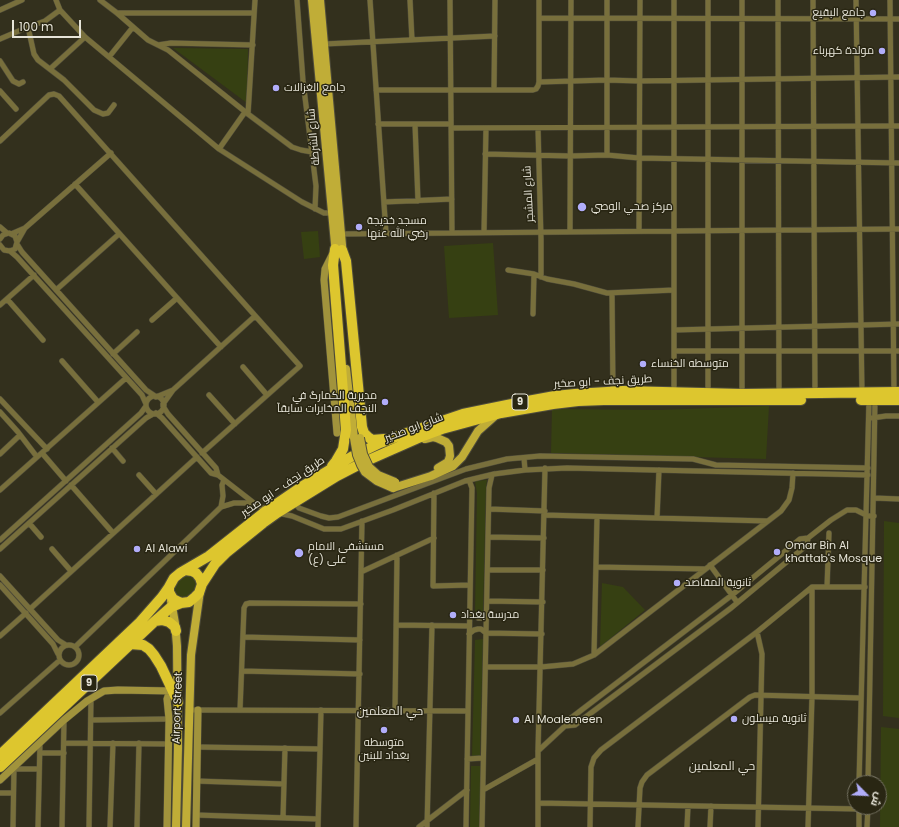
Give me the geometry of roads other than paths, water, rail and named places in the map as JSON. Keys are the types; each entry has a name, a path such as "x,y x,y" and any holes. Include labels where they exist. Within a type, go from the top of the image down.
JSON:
{"highway":[{"path":"339,249 346,261 364,433 372,440 401,435"},
{"path":"319,477 340,455 346,437 346,416 333,265 339,249"},
{"name":"طريق نجف - ابو صخير","path":"641,396 674,392 742,394 779,393 869,397 897,395"},
{"name":"طريق نجف - ابو صخير","path":"185,570 209,556 266,510 356,454 401,435 463,414 517,402 575,394 620,394 641,396 869,397 897,395"},
{"name":"طريق نجف - ابو صخير","path":"553,404 585,401 620,394"},
{"name":"شارع ابو صخير","path":"277,513 337,476 393,448 442,429 501,413 553,404"},
{"name":"طريق نجف - ابو صخير","path":"201,587 216,564 227,552 262,523 277,513"},
{"path":"185,570 196,573 200,578 201,587"},
{"name":"9","path":"0,755 140,622 169,590 174,578 185,570"},
{"name":"9","path":"0,767 155,621 177,604 192,600 197,596 201,587"},
{"path":"169,590 177,604"},
{"path":"155,621 166,620 173,625 176,631"},
{"path":"130,644 140,645 149,649 161,666 178,702"}],"main road":[{"name":"شارع الشرطة","path":"312,0 327,123 332,213 339,249 357,438 369,467 378,475 394,485"},
{"name":"شارع الشرطة","path":"320,0 324,44 327,123"},
{"name":"شارع الشرطة","path":"328,135 341,234 339,249"},
{"path":"394,485 431,476 452,466 462,457 478,431 493,417 501,413"},
{"path":"393,448 407,446 433,437 446,442 451,452 448,462 444,466 394,485"},
{"name":"Airport Street","path":"186,827 188,710 191,655 201,587"},
{"name":"Airport Street","path":"176,827 178,702 176,631 177,604"},
{"path":"168,789 177,789"}],"street":[{"path":"0,10 22,0"},
{"path":"56,0 60,10 84,36 218,149 315,209 324,213 332,213"},
{"path":"100,0 148,40 168,50 292,147 312,152"},
{"path":"218,149 247,113 255,0"},
{"path":"297,0 302,75 316,186 315,209"},
{"path":"370,0 386,233"},
{"path":"410,0 412,40"},
{"path":"450,0 452,233"},
{"path":"494,90 495,0"},
{"path":"376,90 533,90 538,86 539,82 539,0"},
{"path":"570,232 571,0"},
{"path":"607,0 607,155"},
{"path":"639,231 640,0"},
{"path":"674,0 674,392"},
{"path":"708,0 708,393"},
{"path":"742,0 742,394"},
{"path":"778,0 779,393"},
{"path":"814,0 815,394"},
{"path":"856,0 861,351 869,397 875,418 868,775"},
{"path":"890,0 892,229 897,395"},
{"path":"0,39 46,21 60,10"},
{"path":"117,13 254,14"},
{"path":"539,18 899,19"},
{"path":"28,27 34,54 38,60 97,112 108,113 114,105"},
{"path":"109,57 133,27"},
{"path":"50,69 84,36"},
{"path":"324,44 495,36"},
{"path":"158,44 253,45"},
{"path":"1,64 12,81 19,84 23,82"},
{"path":"539,82 899,77"},
{"path":"0,91 16,109"},
{"path":"0,141 49,95 54,94 61,97 300,366 202,453"},
{"path":"378,124 415,124 486,128 899,126"},
{"path":"415,124 418,201"},
{"path":"484,232 486,128"},
{"name":"شارع المشجر","path":"538,128 541,277"},
{"path":"0,254 14,248 25,228 110,153"},
{"path":"485,154 570,156 607,155 639,158 899,163"},
{"path":"75,184 221,347"},
{"path":"384,202 452,199"},
{"path":"0,227 16,238 22,252 148,392 162,400 168,414 216,468 218,475"},
{"path":"0,238 3,235 25,228"},
{"path":"341,234 899,229"},
{"path":"56,290 119,234"},
{"path":"0,245 17,256 143,397 149,412 162,418 212,473 218,475 254,503 266,510"},
{"path":"338,433 324,280 325,269 339,249"},
{"path":"508,270 534,274 550,280 574,284 612,294 674,290"},
{"path":"533,314 534,274"},
{"path":"0,305 34,275"},
{"path":"612,294 620,394"},
{"path":"152,320 177,298"},
{"path":"7,299 43,340"},
{"path":"0,549 146,418 160,412 173,390 255,316"},
{"path":"674,330 896,324"},
{"path":"113,354 137,332"},
{"path":"674,351 896,351"},
{"path":"62,361 98,402"},
{"path":"243,367 267,395"},
{"path":"0,490 126,378"},
{"path":"0,540 141,413 149,398 173,390"},
{"path":"209,395 234,424"},
{"path":"859,775 869,397"},
{"path":"0,399 47,449"},
{"path":"0,412 37,457"},
{"path":"869,419 899,416"},
{"path":"0,454 20,435"},
{"path":"28,447 30,441 33,439 38,439"},
{"path":"112,448 123,461"},
{"path":"42,453 66,480"},
{"path":"294,502 299,508 320,516 329,518 338,517 466,469 494,462 540,456 693,459 716,465 868,468"},
{"path":"30,609 197,457"},
{"path":"524,458 525,470"},
{"path":"716,465 716,472"},
{"path":"277,513 292,516 319,528 330,530 341,529 465,481 494,474 545,468 868,475"},
{"path":"538,827 538,751 543,602 545,468"},
{"path":"657,518 659,470"},
{"path":"486,667 541,667 573,664 594,655 781,511 790,500 793,473"},
{"path":"482,827 489,488 492,475 494,474"},
{"path":"139,475 156,494"},
{"path":"221,507 223,496 222,485 224,480"},
{"path":"465,481 469,480 472,488 466,827"},
{"path":"71,485 113,533"},
{"path":"434,493 433,586 470,585"},
{"path":"874,498 899,499"},
{"path":"75,647 221,507 234,503 254,503"},
{"path":"489,509 597,517 767,521"},
{"path":"538,751 565,726 571,718 732,595 800,539 808,538 831,520 847,510 856,510 867,515 874,516"},
{"path":"594,655 597,517"},
{"path":"356,827 362,521"},
{"path":"29,523 41,537"},
{"path":"827,587 828,533"},
{"path":"488,537 544,538"},
{"path":"362,572 434,538"},
{"path":"565,726 575,725 737,602 807,545 808,538"},
{"path":"52,549 71,571"},
{"path":"395,711 397,555"},
{"path":"710,565 737,602"},
{"path":"596,567 704,569"},
{"path":"488,570 543,570"},
{"path":"0,576 58,640 66,645 75,647 79,654 77,661 70,665 66,665 60,660 54,644 0,585"},
{"path":"590,827 591,767 594,758 600,750 757,632 812,587 865,587"},
{"path":"808,827 812,697 812,587"},
{"path":"487,601 543,602"},
{"path":"240,710 244,608 248,603 361,604"},
{"path":"470,612 478,618 487,615"},
{"path":"0,636 26,613"},
{"path":"396,625 469,626"},
{"path":"427,827 432,625"},
{"path":"469,634 481,629 486,633 542,634"},
{"path":"757,632 762,654 758,827"},
{"path":"243,638 360,640"},
{"path":"58,654 61,648 66,645"},
{"path":"653,656 658,663"},
{"path":"0,712 60,660"},
{"path":"242,672 360,674"},
{"path":"0,780 64,720 91,698 104,691 118,690 173,692"},
{"path":"167,827 169,719 167,699 173,692"},
{"path":"638,827 640,788 642,782 648,775 750,697 755,695 861,698"},
{"path":"89,827 91,698"},
{"path":"188,710 468,711"},
{"path":"196,827 198,710"},
{"path":"318,827 321,710"},
{"path":"91,720 169,719"},
{"path":"62,827 64,720"},
{"path":"38,827 40,742"},
{"path":"64,743 168,744"},
{"path":"110,827 113,743"},
{"path":"137,827 139,743"},
{"path":"860,746 865,750 869,746"},
{"path":"197,747 320,749"},
{"path":"283,818 285,748"},
{"path":"40,753 64,753"},
{"path":"467,759 484,758"},
{"path":"483,790 538,759"},
{"path":"860,766 861,764 865,763 868,766"},
{"path":"14,768 39,769"},
{"path":"13,827 14,768"},
{"path":"196,781 284,784"},
{"path":"420,827 467,790"},
{"path":"0,793 13,793"},
{"path":"538,803 847,808"},
{"path":"687,827 688,806"},
{"path":"710,827 711,806"},
{"path":"196,815 318,820"},
{"path":"859,815 859,827"},
{"path":"867,827 868,815"}],"place":[{"name":"جامع البقيع","path":"873,13"},
{"name":"مولدة كهرباء","path":"882,51"},
{"name":"جامع الغزالات","path":"276,88"},
{"name":"مركز صحي الوصي","path":"582,207"},
{"name":"مسجد خديجة رضي الله عنها","path":"359,227"},
{"name":"متوسطه الخنساء","path":"643,364"},
{"name":"مديرية الكمارگ في النجف المخابرات سابقآ","path":"385,402"},
{"name":"Al Alawi","path":"137,549"},
{"name":"Omar Bin Al khattab's Mosque","path":"777,552"},
{"name":"مستشفی الامام علی (ع)","path":"299,553"},
{"name":"ثانوية المقاصد","path":"677,583"},
{"name":"مدرسة بغداد","path":"453,615"},
{"name":"ثانوية ميسلون","path":"734,719"},
{"name":"Al Moalemeen","path":"516,720"},
{"name":"متوسطه بغداد للبنين","path":"384,730"}],"district":[{"name":"حي المعلمين","path":"390,712"},
{"name":"حي المعلمین","path":"722,767"}]}
